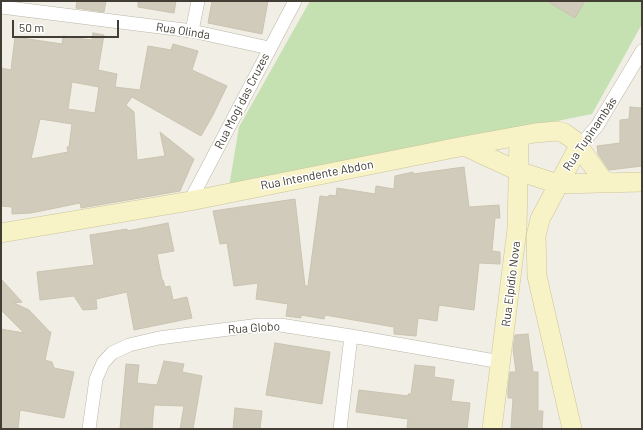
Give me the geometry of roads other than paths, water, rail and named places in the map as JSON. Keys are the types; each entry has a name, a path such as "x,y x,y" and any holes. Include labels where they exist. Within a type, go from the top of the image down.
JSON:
{"street":[{"path":"192,31 198,1"},
{"name":"Rua Mogi das Cruzes","path":"190,201 294,1"},
{"name":"Rua Olinda","path":"1,7 192,31 269,48"},
{"name":"Rua Tupinambás","path":"572,429 537,276 536,236 540,219 578,148 597,126 642,51"},
{"name":"Rua Intendente Abdon","path":"1,234 190,201 464,146 557,131 564,133 574,140 578,148 603,180 611,183"},
{"name":"Rua Elpídio Nova","path":"492,429 517,229 519,138"},
{"path":"464,146 518,171 558,184 642,182"},
{"name":"Rua Globo","path":"89,429 96,379 103,363 112,353 129,345 159,338 260,325 280,325 501,362"},
{"path":"340,429 351,336"}]}
